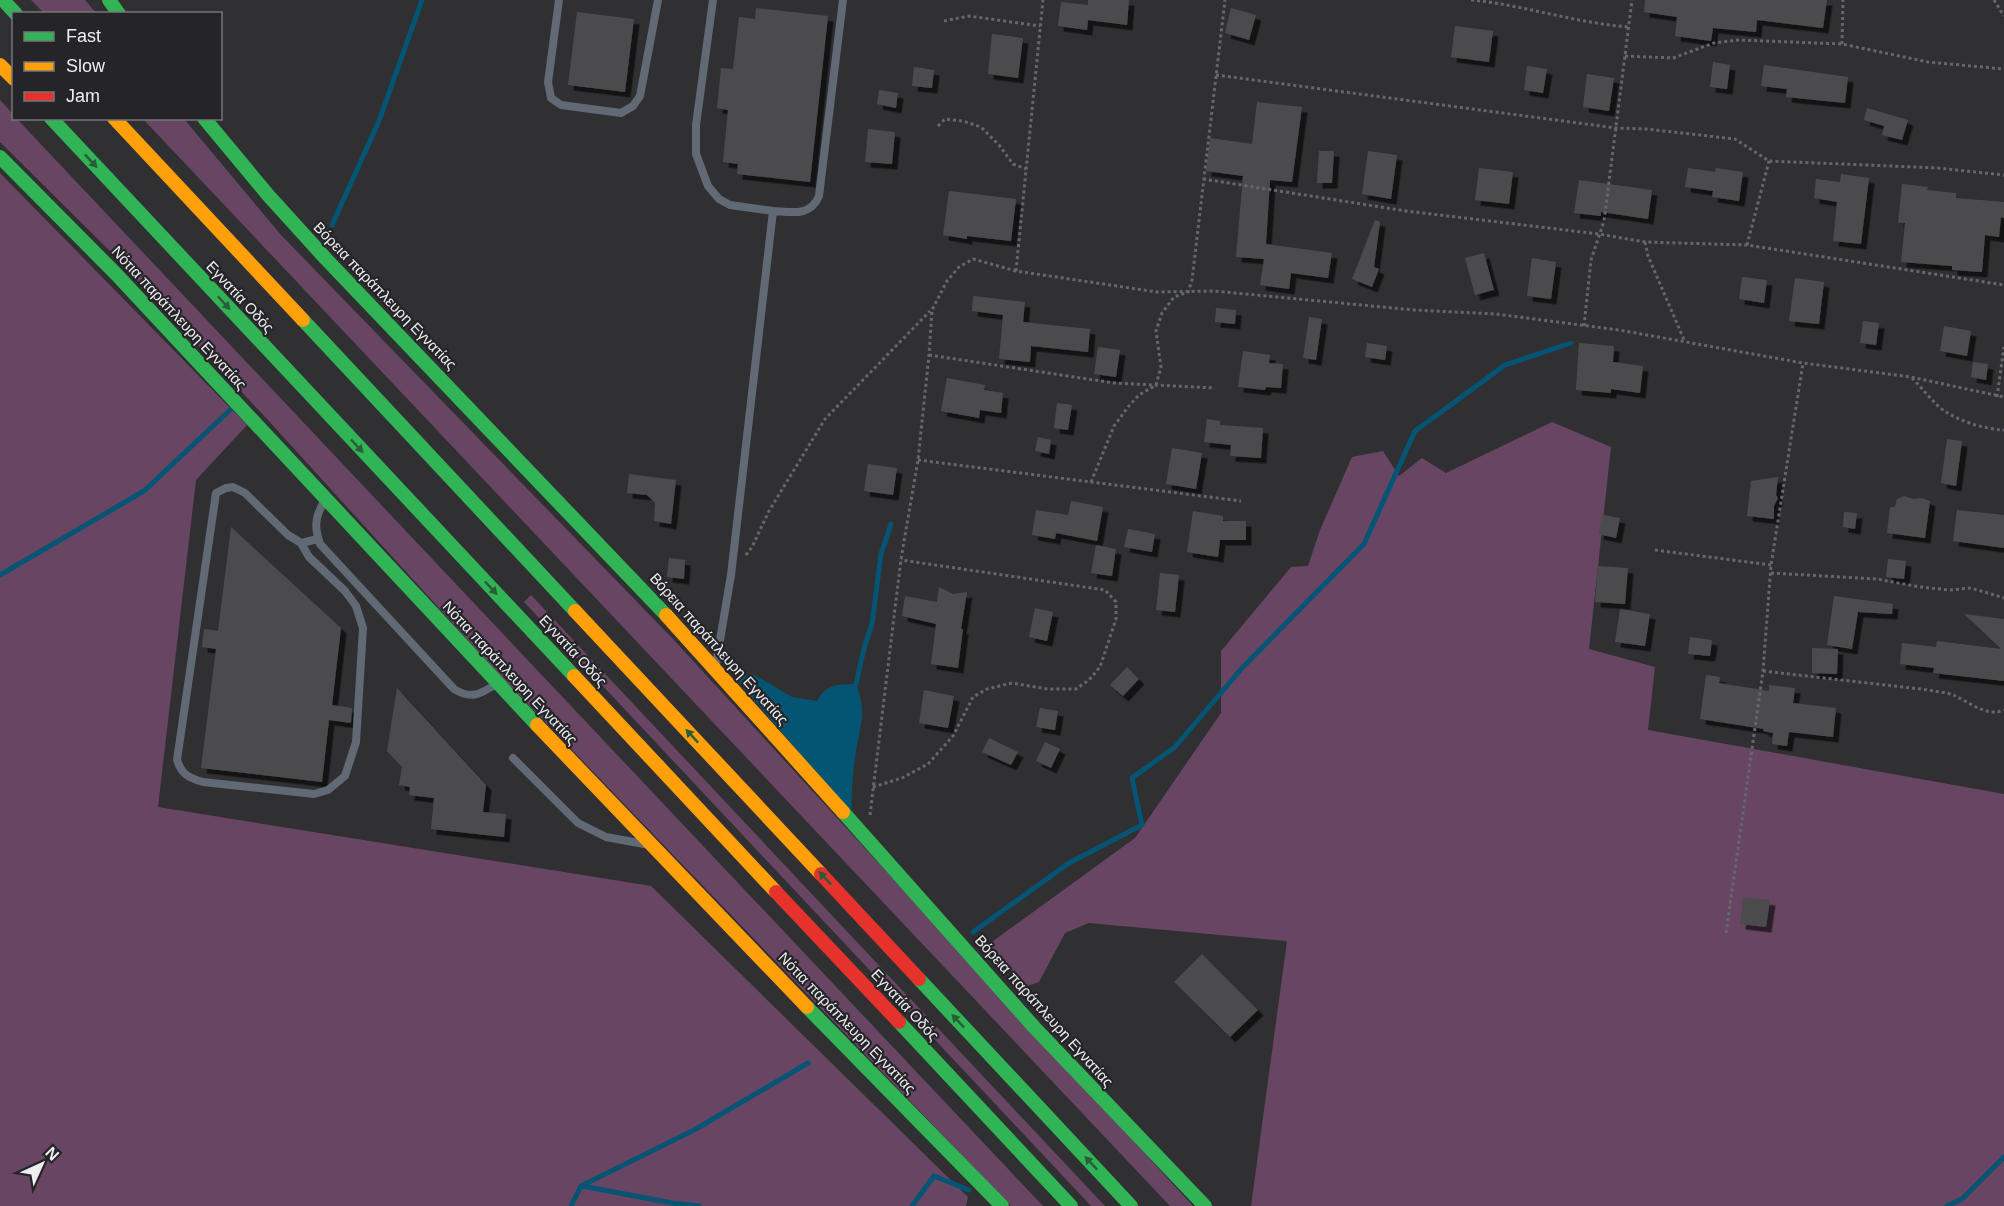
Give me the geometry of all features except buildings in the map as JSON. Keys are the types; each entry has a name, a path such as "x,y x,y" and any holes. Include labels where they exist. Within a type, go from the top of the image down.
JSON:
{"main road":[{"path":"3,0 14,12"},
{"path":"108,0 117,12"},
{"path":"0,65 12,77"},
{"name":"Εγνατία Οδός","path":"53,120 1071,1206"},
{"name":"Εγνατία Οδός","path":"116,120 1131,1206"},
{"name":"Βόρεια παράπλευρη Εγνατίας","path":"206,120 268,195 326,259 716,669 1034,1027 1205,1206"},
{"name":"Νότια παράπλευρη Εγνατίας","path":"0,157 117,275 497,683 843,1044 1002,1206"}],"lane":[{"path":"559,0 548,82 551,98 561,105 621,112 633,106 640,96 658,0"},
{"path":"714,0 696,125 696,154 708,186 719,199 730,205 773,211 803,212 814,204 819,196 843,0"},
{"path":"716,669 731,575 773,211"},
{"path":"301,543 309,557 345,591 356,606 363,628 356,742 345,776 328,790 314,794 203,782 192,778 181,771 177,760 216,493 233,487 245,493 288,535 301,543 318,539"},
{"path":"325,499 315,523 318,539 327,552 454,689 463,695 472,695 486,691 497,683"},
{"path":"513,758 579,823 606,837 652,845"}],"path":[{"path":"1016,271 1043,0"},
{"path":"1188,292 1192,280 1225,0"},
{"path":"1471,0 1494,2 1606,26 1629,27"},
{"path":"1584,326 1591,260 1604,221 1632,0"},
{"path":"1842,44 1843,0"},
{"path":"1994,0 2004,16"},
{"path":"944,21 969,16 1040,26"},
{"path":"1625,56 1673,58 1714,43 1738,40 1842,44 1928,62 2004,69"},
{"path":"1216,75 1616,128 1735,139 1769,161 1938,168 2004,175"},
{"path":"938,126 945,120 963,120 981,127 999,145 1013,164 1026,168"},
{"path":"1747,245 1769,161"},
{"path":"1203,179 1406,211 1599,234 1645,242 1747,245 2004,285"},
{"path":"1645,242 1648,256 1685,342"},
{"path":"731,575 752,547 769,511 825,419 932,310 947,280 959,267 973,259 1016,271 1157,292 1214,291 1414,310 1496,314 1685,342 1803,363 1911,377 2004,397"},
{"path":"1091,482 1114,426 1139,395 1156,385 1161,367 1156,331 1162,313 1174,297 1188,292"},
{"path":"868,840 901,560 918,460 932,310"},
{"path":"1997,397 2004,347"},
{"path":"929,355 1114,383 1215,388"},
{"path":"1726,933 1763,671 1771,565 1803,363"},
{"path":"1911,377 1940,407 1964,420 2004,430"},
{"path":"918,460 1241,501"},
{"path":"1655,550 1771,565"},
{"path":"873,787 902,778 928,764 952,736 973,697 987,689 1012,683 1048,689 1076,689 1089,680 1100,667 1116,619 1116,602 1105,590 901,560"},
{"path":"1771,573 1878,579 1950,590 1971,588 2004,598"},
{"path":"1763,671 1940,692 1952,694 1980,709 2000,712 2004,710"}],"shaded area":[{"path":"31,0 85,0 95,12 43,12"},
{"path":"0,100 12,113 12,120 18,120 1043,1206 1011,1206 499,674 267,419 111,252 0,142"},
{"path":"144,120 185,120 281,235 673,639 1193,1206 1170,1206"},
{"path":"0,173 247,425 196,480 158,807 651,886 968,1197 966,1206 0,1206"},
{"path":"1552,422 1611,447 1589,649 1655,667 1648,730 2004,794 2004,1206 1251,1206 1287,941 1089,923 1065,933 1039,982 1024,987 989,944 1135,838 1221,713 1221,651 1291,567 1308,566 1320,530 1352,457 1383,451 1399,476 1422,458 1446,473"},
{"path":"531,595 1105,1206 1091,1206 524,602"}],"water":[{"path":"736,670 746,676 753,674 792,697 817,701 829,688 856,684 862,713 853,772 851,814 734,676"}],"waterway":[{"path":"332,225 379,121 422,0"},
{"path":"973,932 1069,863 1142,825 1132,778 1175,747 1242,668 1364,544 1415,431 1505,365 1571,343"},
{"path":"0,575 144,491 230,410"},
{"path":"856,684 872,624 881,554 891,524"},
{"path":"571,1206 581,1186 696,1129 808,1063"},
{"path":"1947,1206 1962,1199 2004,1157"},
{"path":"912,1206 934,1176 969,1190"},
{"path":"582,1186 699,1206"}],"traffic: fast":[{"path":"3,0 14,12"},
{"path":"109,0 118,12"},
{"path":"53,120 574,676"},
{"path":"206,120 268,195 326,259 666,615"},
{"path":"0,157 117,275 537,725"},
{"path":"303,320 575,611"},
{"path":"843,812 1034,1027 1205,1206"},
{"path":"919,979 1131,1206"},
{"path":"807,1007 1002,1206"},
{"path":"899,1022 1071,1206"}],"traffic: slow":[{"path":"0,65 12,77"},
{"path":"116,120 303,320"},
{"path":"575,611 821,874"},
{"path":"666,615 843,812"},
{"path":"574,676 776,892"},
{"path":"537,725 807,1007"}],"traffic: jam":[{"path":"821,874 919,979"},
{"path":"776,892 899,1022"}]}
